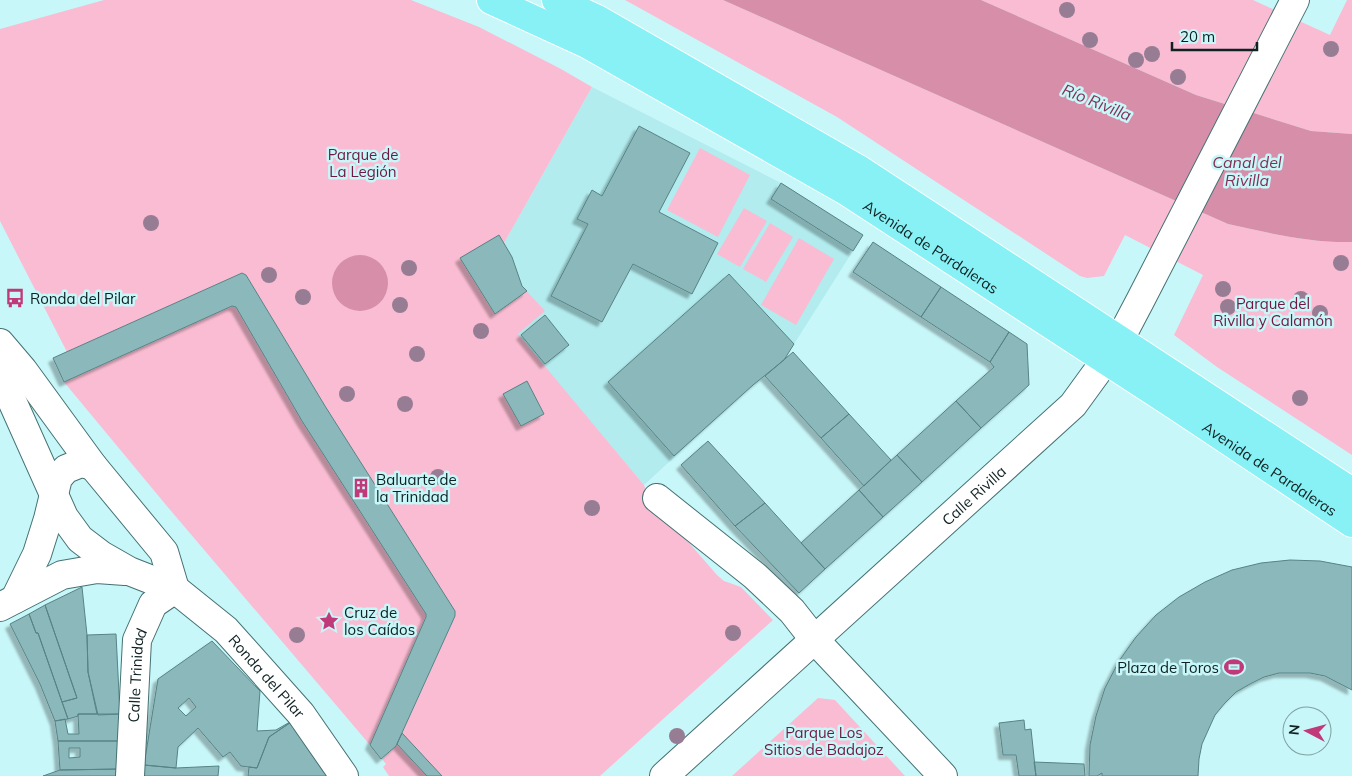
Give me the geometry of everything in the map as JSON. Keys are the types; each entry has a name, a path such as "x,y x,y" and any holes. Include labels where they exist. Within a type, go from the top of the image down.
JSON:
{"main road":[{"name":"Avenida de Pardaleras","path":"491,0 587,44 846,192 1352,492"},
{"name":"Avenida de Pardaleras","path":"556,0 597,19 860,170 1352,523"}],"street":[{"name":"Calle Rivilla","path":"664,776 1072,405 1112,350 1294,2"},
{"path":"0,343 23,370 93,466 164,552 175,589"},
{"path":"0,374 64,517 80,539 101,555 128,571"},
{"path":"7,603 37,554 58,478 66,469 81,464 93,466"},
{"path":"657,498 755,576 792,611 814,639 943,776"},
{"path":"7,603 62,575 97,569 128,571 144,556 150,535"},
{"name":"Ronda del Pilar","path":"128,571 175,589 226,630 295,707 344,776"},
{"name":"Calle Trinidad","path":"130,776 137,640 153,604 175,589"}],"shaded area":[{"path":"592,87 781,183 863,235 784,360 753,385 644,485 517,334 522,286 504,243"}],"green space":[{"name":"Parque de La Legión","path":"104,0 411,0 479,27 592,87 504,243 512,257 522,286 545,311 518,334 644,485 648,496 666,521 684,537 717,575 724,581 741,587 773,620 600,776 389,776 383,767 386,764 382,759 396,746 455,616 455,611 325,406 246,275 242,273 67,352 0,221 0,29"},
{"name":"Parque del Rivilla y Calamón","path":"625,0 723,0 1228,224 1305,239 1352,242 1352,455 1217,367 1174,335 1203,275 1125,235 1104,276 1087,278 1080,276 837,117"},
{"path":"981,0 1253,0 1330,35 1347,0 1352,0 1352,134 1311,131 1196,95"},
{"path":"700,148 750,175 718,237 667,210"},
{"path":"744,208 767,221 740,267 717,254"},
{"path":"770,223 793,237 766,282 743,269"},
{"path":"799,238 834,259 796,325 761,305"},
{"path":"232,306 236,307 302,421 426,614 370,745 64,382"},
{"name":"Parque Los Sitios de Badajoz","path":"818,698 835,700 905,776 732,776"}],"water":[{"name":"Canal del Rivilla","path":"723,0 981,0 1196,95 1311,131 1352,134 1352,242 1305,239 1228,224"},
{"path":"360,255 371,257 380,263 386,272 388,283 386,294 380,303 371,309 360,311 349,309 340,303 334,294 332,283 334,272 340,263 349,257"}],"building":[{"path":"639,126 690,153 659,212 718,243 692,294 633,264 602,322 551,296 588,224 577,219 592,190 602,196"},
{"path":"781,183 863,235 853,251 771,199"},
{"path":"499,235 512,257 522,286 527,291 495,314 460,258"},
{"path":"873,242 941,287 921,317 853,272"},
{"name":"Baluarte de la Trinidad","path":"242,273 246,275 325,406 455,611 455,616 396,746 381,759 370,745 426,614 302,421 236,307 232,306 64,382 53,358"},
{"path":"729,274 794,344 784,360 753,385 674,456 608,382"},
{"path":"941,287 1009,332 990,362 921,317"},
{"path":"545,315 569,345 545,364 521,335"},
{"path":"1009,332 1027,344 1029,385 981,428 956,401 994,367 990,362"},
{"path":"793,352 849,414 821,438 765,376"},
{"path":"527,381 544,414 521,426 503,394"},
{"path":"956,401 981,428 922,482 897,455"},
{"path":"849,414 891,460 864,486 821,438"},
{"path":"708,441 765,503 735,526 681,465"},
{"path":"897,455 922,482 883,517 859,490"},
{"path":"859,490 883,517 825,569 801,543"},
{"path":"765,503 825,569 799,593 735,526"},
{"name":"Plaza de Toros","path":"1290,560 1320,561 1352,567 1352,690 1325,676 1310,673 1279,673 1264,677 1236,692 1215,715 1202,744 1198,776 1102,776 1102,773 1097,776 1089,776 1090,745 1096,716 1105,688 1119,661 1136,637 1156,615 1179,597 1205,582 1232,570 1261,563"},
{"path":"82,587 87,635 88,672 97,714 78,714 78,716 68,719 62,702 77,698 45,605"},
{"path":"45,605 77,698 62,702 38,633 36,633 29,614"},
{"path":"29,614 36,633 38,633 68,719 55,721 40,684 10,624"},
{"path":"116,634 120,714 98,715 88,672 87,635"},
{"path":"212,641 260,691 257,731 276,730 297,718 269,737 257,768 241,766 230,752 223,757 198,728 178,747 176,768 144,765 158,679","holes":["189,698 196,707 186,716 178,708"]},
{"path":"78,714 120,714 122,741 58,741 55,721 65,719 68,734 79,734"},
{"path":"297,718 340,776 248,776 249,767 257,768 269,737"},
{"path":"1024,720 1025,730 1031,729 1036,776 1019,776 1016,755 1003,755 999,723"},
{"path":"402,733 442,776 427,776 397,744"},
{"path":"58,741 122,741 120,769 60,770","holes":["69,748 80,748 80,757 69,758"]},
{"path":"1034,762 1084,764 1085,776 1036,776"},
{"path":"144,765 176,768 219,766 218,776 143,776"},
{"path":"120,769 120,776 43,776 60,770"}],"place":[{"name":"Ronda del Pilar","path":"15,298"},
{"name":"Baluarte de la Trinidad","path":"361,488"},
{"name":"Cruz de los Caídos","path":"329,621"},
{"name":"Plaza de Toros","path":"1234,667"}],"water label":[{"name":"Río Rivilla","path":"1097,102"}]}
